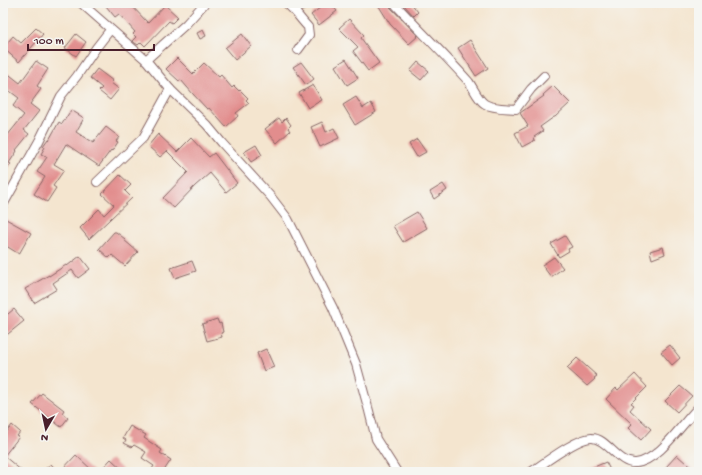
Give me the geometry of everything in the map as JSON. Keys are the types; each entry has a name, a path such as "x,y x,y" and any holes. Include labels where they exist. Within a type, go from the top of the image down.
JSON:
{"street":[{"path":"81,3 146,60 170,89 207,125 271,197 288,219 333,308 356,364 376,439 397,472"},
{"path":"146,60 186,24 205,3"},
{"path":"286,3 294,9 299,19 308,27 309,35 298,50"},
{"path":"294,9 309,3"},
{"path":"394,3 469,83 485,104 516,109 531,89 544,76"},
{"path":"3,204 39,141 61,96 110,30"},
{"path":"97,182 143,138 170,89"},
{"path":"531,472 569,446 584,439 592,438 600,440 626,461 635,464 645,460 670,441 683,424 699,408"}],"building":[{"path":"110,3 129,3 148,23 165,5 178,17 172,23 169,21 145,46 141,42 138,45 132,41 136,37 133,34 135,32 119,14 115,17 106,6"},
{"path":"326,3 330,3 337,11 319,25 311,15"},
{"path":"377,3 389,3 390,7 418,36 409,44 390,24"},
{"path":"402,3 411,3 418,12 414,16"},
{"path":"349,19 364,35 361,38 379,63 368,71 353,51 358,47 339,28"},
{"path":"36,28 43,34 19,62 3,48 13,36 21,43"},
{"path":"203,30 206,36 200,39 197,33"},
{"path":"76,34 86,42 76,56 65,48"},
{"path":"242,34 251,46 235,60 225,48"},
{"path":"470,40 488,68 476,76 458,48"},
{"path":"177,58 193,74 204,63 219,77 221,75 232,88 234,86 239,91 240,90 248,98 246,100 249,103 236,113 238,116 226,127 209,108 207,109 181,80 179,81 166,69"},
{"path":"346,59 358,78 347,85 335,66"},
{"path":"36,61 48,69 37,86 41,89 30,104 39,111 24,130 29,134 16,150 17,151 9,163 11,164 3,175 3,141 24,115 13,106 19,98 3,86 3,77 6,72 20,83"},
{"path":"301,62 314,79 306,85 293,67"},
{"path":"418,62 429,71 421,80 410,71"},
{"path":"97,69 113,81 111,83 119,89 110,100 99,91 102,88 90,78"},
{"path":"313,85 322,100 308,108 299,93"},
{"path":"553,86 570,103 555,117 540,127 543,131 534,137 535,140 522,147 515,133 528,126 520,113 544,96 543,95"},
{"path":"356,97 363,108 371,103 376,112 355,125 343,105"},
{"path":"71,110 84,118 76,132 93,143 106,127 119,137 116,141 118,142 99,166 66,144 54,164 64,170 53,186 56,188 47,202 34,194 45,177 37,172 47,157 41,154 45,147 43,146 48,139 49,140 59,122 62,124"},
{"path":"279,118 282,122 286,118 291,125 288,128 290,131 277,143 265,129"},
{"path":"322,122 326,132 334,128 339,138 320,147 311,127"},
{"path":"158,134 177,152 191,138 209,157 214,153 237,183 226,192 210,173 174,208 163,198 188,172 167,151 160,157 148,146"},
{"path":"417,139 426,152 417,157 409,144"},
{"path":"256,145 262,155 251,162 244,152"},
{"path":"120,175 131,185 125,191 132,198 89,239 80,228 99,209 104,215 114,205 102,194"},
{"path":"443,184 447,190 434,199 430,192"},
{"path":"417,212 427,228 403,242 393,226"},
{"path":"6,219 31,233 19,254 3,244 3,224"},
{"path":"114,232 125,239 124,240 138,252 125,266 112,255 109,258 99,249"},
{"path":"565,236 572,247 568,249 569,251 559,257 551,244"},
{"path":"663,247 665,254 652,259 650,251"},
{"path":"80,256 90,269 78,278 72,270 53,283 57,289 34,303 25,289 66,265 67,266"},
{"path":"554,257 563,268 551,277 542,265"},
{"path":"192,261 196,271 175,278 171,268"},
{"path":"14,309 24,321 3,338 3,318"},
{"path":"217,319 219,324 221,323 223,332 221,333 222,337 207,341 202,324"},
{"path":"670,345 680,358 672,365 661,352"},
{"path":"266,349 274,367 264,371 257,353"},
{"path":"577,358 597,376 587,386 567,368"},
{"path":"635,374 647,387 631,403 634,405 630,410 651,429 641,440 628,428 632,424 606,399 616,388 618,390"},
{"path":"680,386 692,396 677,412 665,401"},
{"path":"42,393 64,410 62,413 68,418 61,427 32,404"},
{"path":"12,425 20,432 17,436 19,437 4,456 23,472 3,472 3,437"},
{"path":"130,426 146,435 144,438 162,450 160,453 171,460 163,472 156,472 152,469 154,466 142,458 146,452 134,445 132,447 124,443 126,440 123,438"},
{"path":"76,455 94,472 60,472"},
{"path":"677,455 696,472 672,472 666,467"},
{"path":"111,459 125,472 99,472"},
{"path":"606,462 611,472 582,472"},
{"path":"51,464 58,472 41,472"}]}
